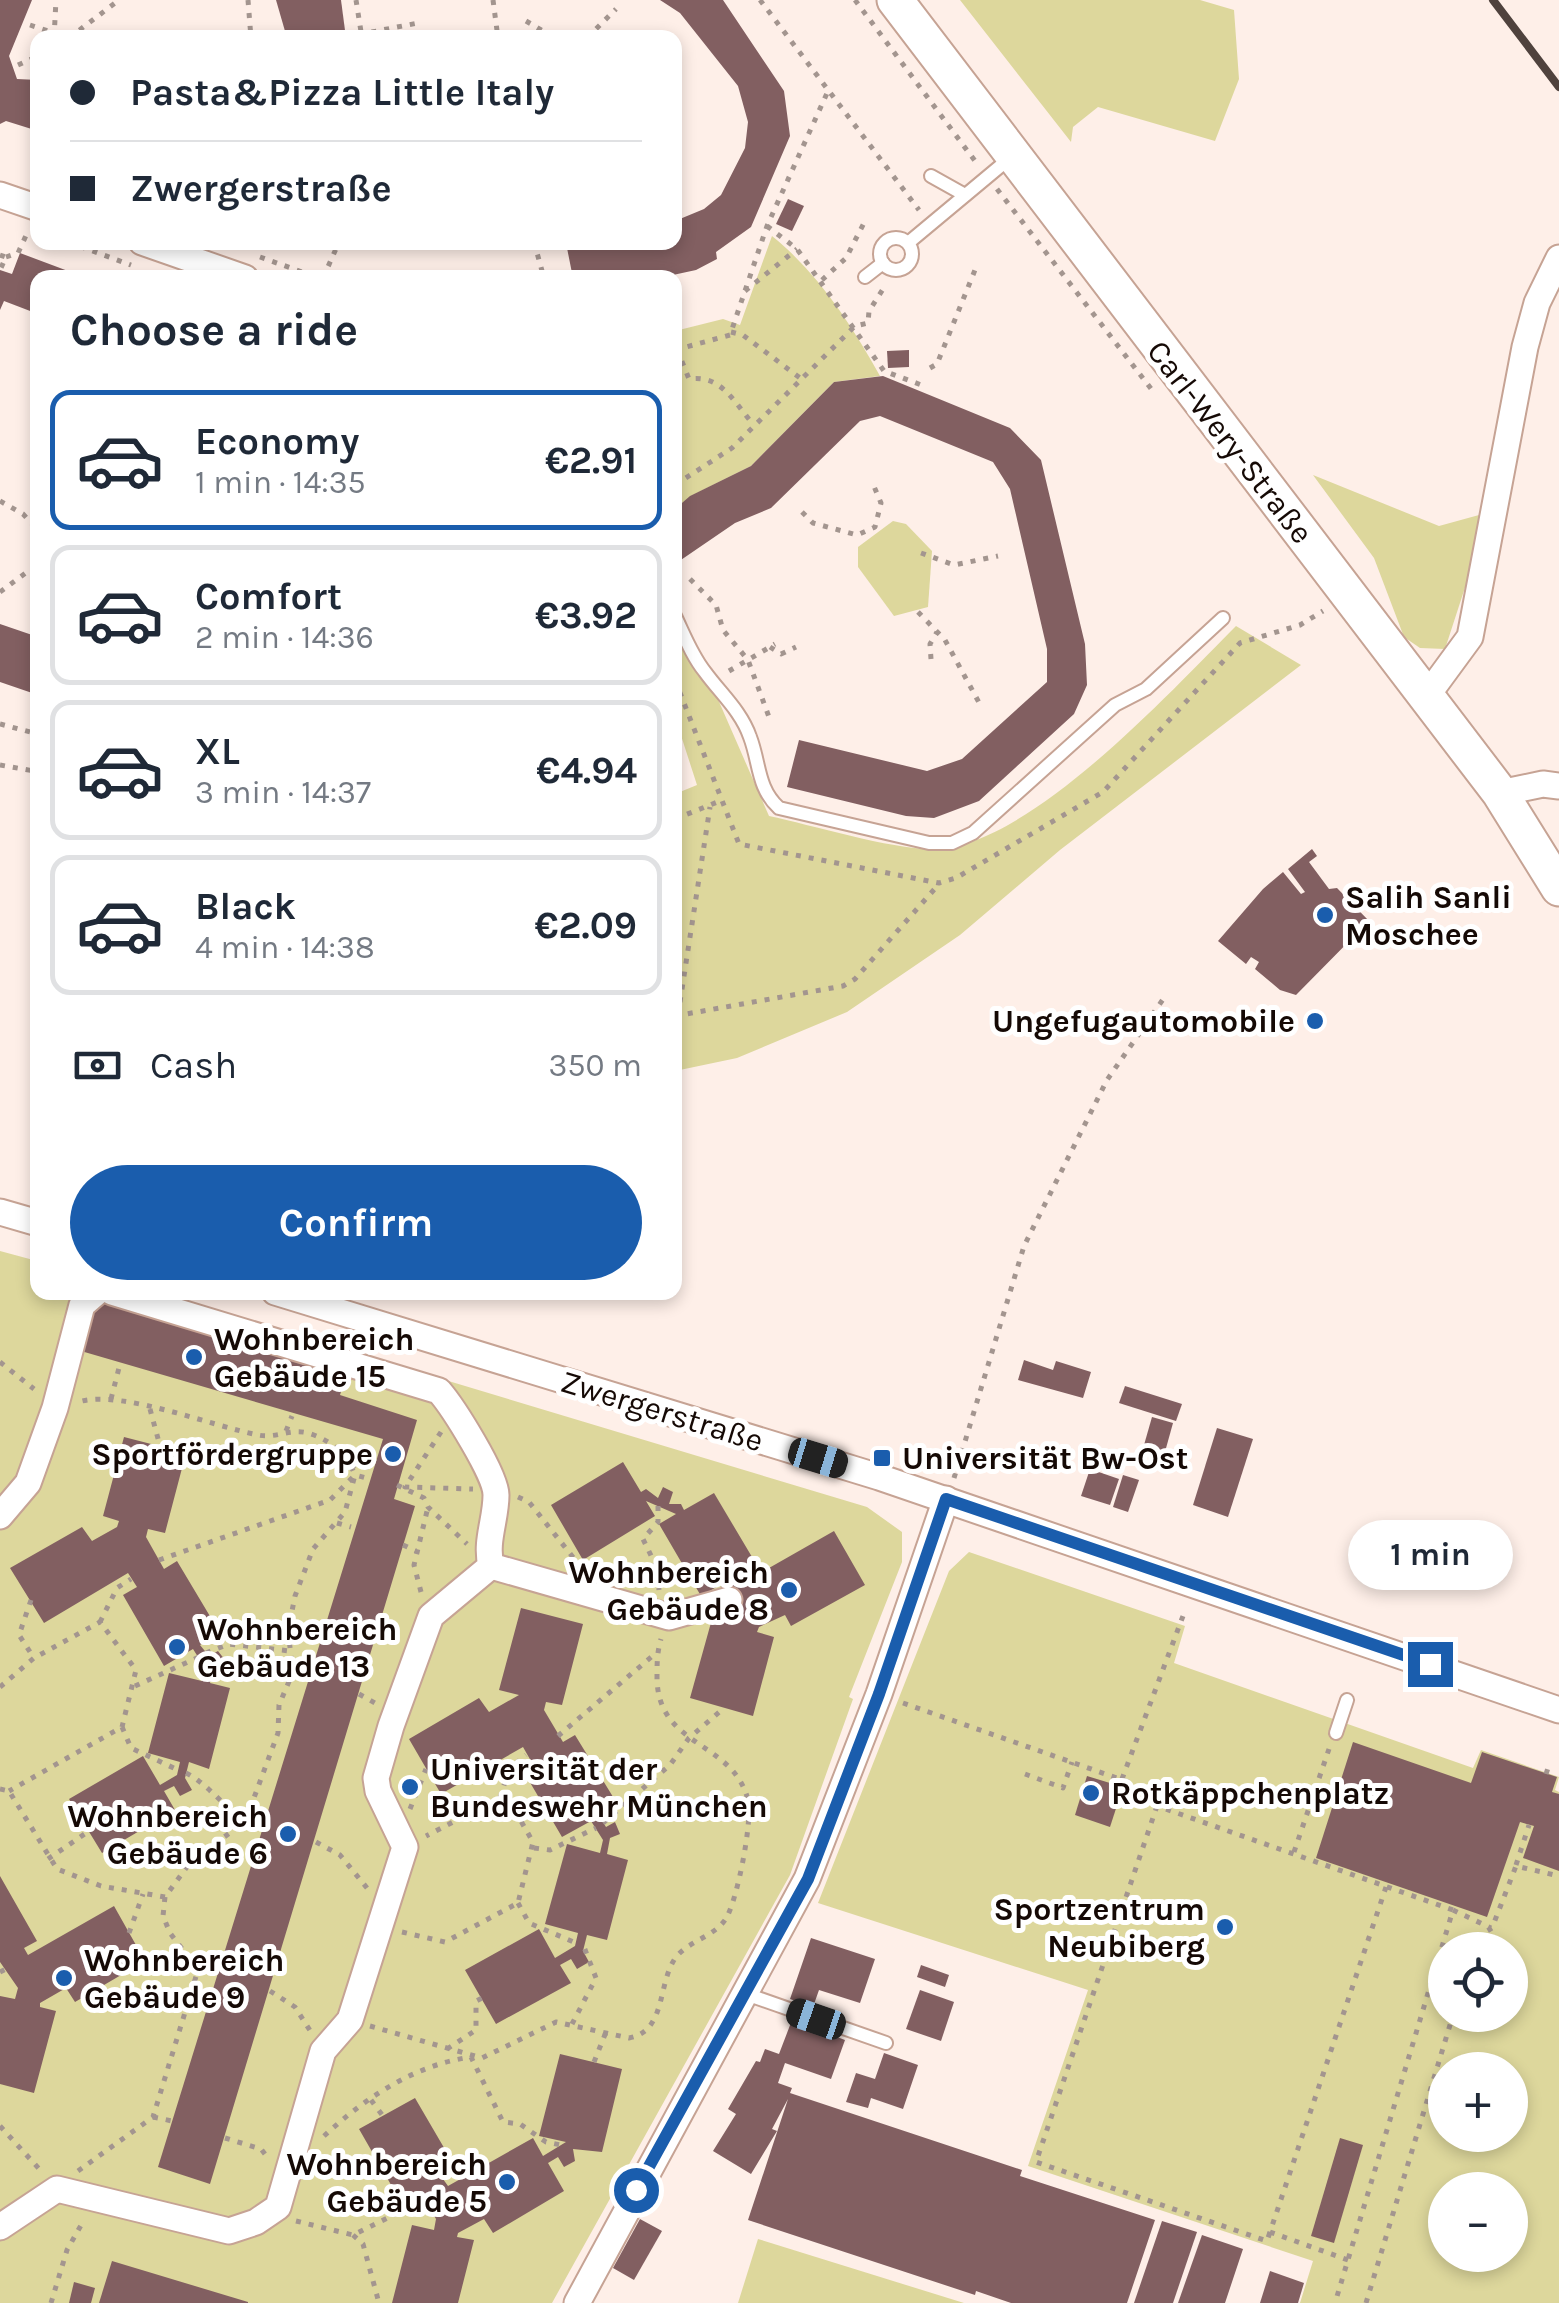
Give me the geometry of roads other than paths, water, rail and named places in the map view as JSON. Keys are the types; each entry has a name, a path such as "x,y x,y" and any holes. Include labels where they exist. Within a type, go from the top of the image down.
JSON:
{"main road":[{"name":"Carl-Wery-Straße","path":"895,0 1500,793 1559,888"}],"street":[{"path":"0,195 30,216"},
{"path":"138,254 248,266"},
{"path":"1426,697 1470,638 1525,347 1538,303 1559,258"},
{"path":"1500,793 1543,784 1559,786"},
{"path":"0,1212 30,1221"},
{"path":"0,1516 28,1483 55,1408 82,1305 88,1300"},
{"path":"139,1300 439,1390 456,1410 496,1490 489,1533 491,1566"},
{"name":"Zwergerstraße","path":"301,1300 946,1499 1559,1710"},
{"path":"577,2303 808,1879 879,1694 946,1499"},
{"path":"491,1566 662,1615 729,1600"},
{"path":"0,2228 58,2189 98,2202 229,2231 256,2222 278,2207 323,2052 350,2020 405,1847 376,1778 431,1616 491,1566"}],"lane":[{"path":"908,243 1012,156"},
{"path":"931,176 965,196"},
{"path":"887,266 881,249 888,240 898,238 908,243"},
{"path":"865,278 887,266 902,268 910,260 908,243"},
{"path":"682,630 703,671 738,712 752,740 756,769 769,799 780,808 930,843 952,843 999,812 1114,705 1146,689 1224,618"},
{"path":"1336,1732 1347,1700"},
{"path":"746,1994 886,2043"}],"railway":[{"path":"1493,0 1559,87"}],"place":[{"name":"Salih Sanli Moschee","path":"1325,915"},
{"name":"Ungefugautomobile","path":"1315,1021"},
{"name":"Wohnbereich Gebäude 15","path":"194,1357"},
{"name":"Sportfördergruppe","path":"393,1454"},
{"name":"Universität Bw-Ost","path":"882,1458"},
{"name":"Wohnbereich Gebäude 8","path":"789,1590"},
{"name":"Wohnbereich Gebäude 13","path":"177,1647"},
{"name":"Universität der Bundeswehr München","path":"410,1787"},
{"name":"Rotkäppchenplatz","path":"1091,1793"},
{"name":"Wohnbereich Gebäude 6","path":"288,1834"},
{"name":"Sportzentrum Neubiberg","path":"1225,1927"},
{"name":"Wohnbereich Gebäude 9","path":"64,1978"},
{"name":"Wohnbereich Gebäude 5","path":"507,2182"}]}
